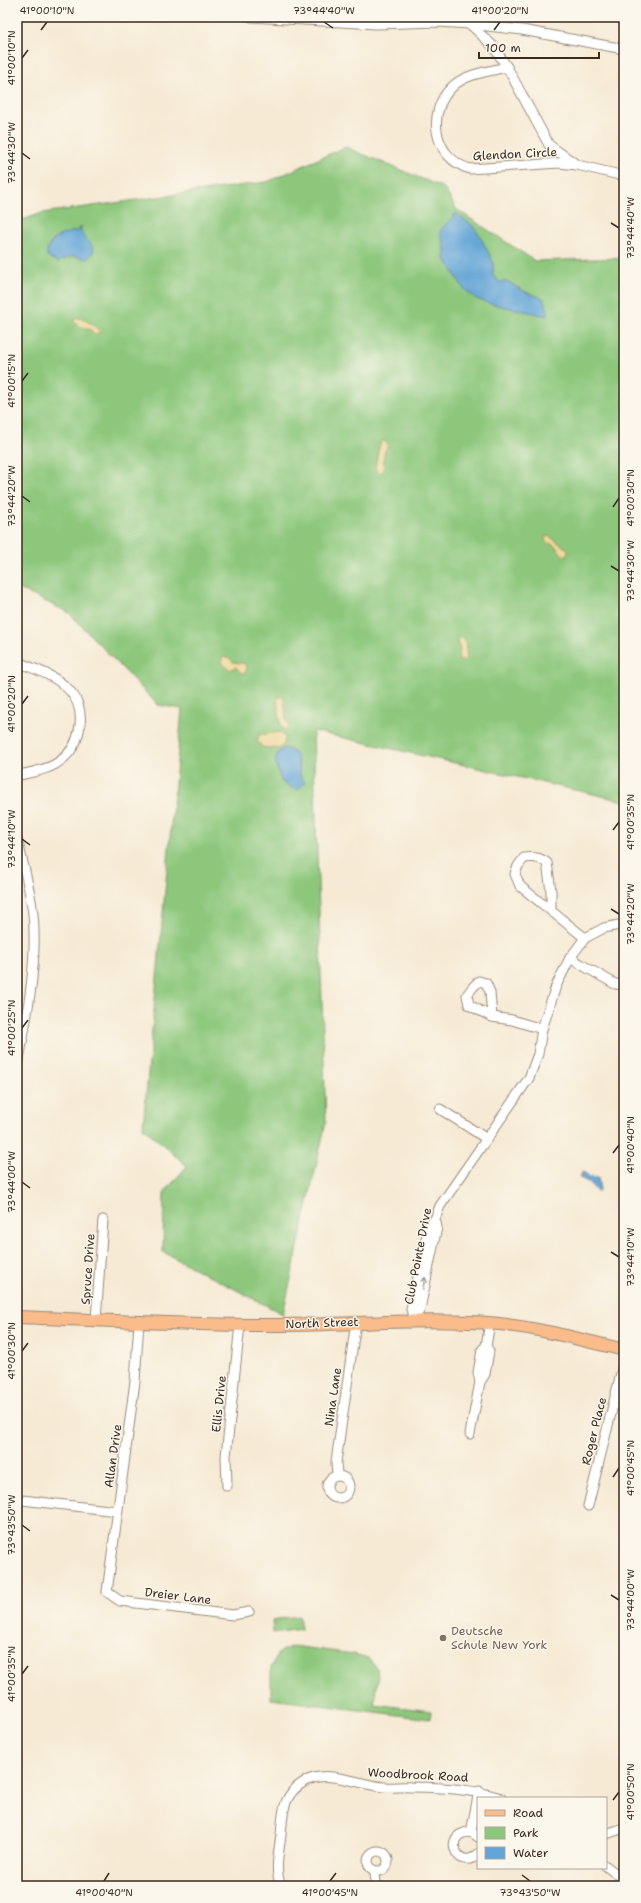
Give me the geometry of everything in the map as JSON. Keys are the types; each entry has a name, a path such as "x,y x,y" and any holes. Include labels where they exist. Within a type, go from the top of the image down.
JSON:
{"main road":[{"name":"North Street","path":"17,1317 240,1325 282,1325 414,1320 490,1323 555,1332 624,1350"}],"street":[{"path":"251,17 376,24 452,20 470,24 522,30 624,49"},
{"path":"470,24 493,46 507,67 550,145 576,165 624,176"},
{"name":"Glendon Circle","path":"507,67 467,78 453,86 440,104 436,117 440,144 451,157 464,167 470,169 541,164 576,165"},
{"path":"541,164 550,151 550,145"},
{"path":"17,662 51,677 70,691 79,707 81,720 79,733 72,748 60,762 52,766 17,776"},
{"path":"17,839 33,914 33,976 18,1057 17,1071"},
{"path":"551,911 551,891 547,863 537,858 524,858 518,866 515,874 520,886 551,911 585,938"},
{"name":"Club Pointe Drive","path":"414,1320 411,1309 429,1225 435,1219 440,1206 529,1078 538,1054 542,1029 556,986 570,958 585,938 604,928 624,924"},
{"path":"570,958 615,984 624,985"},
{"path":"492,1017 512,1020 542,1029"},
{"path":"440,1109 488,1139"},
{"name":"Spruce Drive","path":"96,1320 103,1220"},
{"name":"Allan Drive","path":"107,1592 135,1381 139,1322"},
{"name":"Nina Lane","path":"337,1475 336,1462 356,1322"},
{"path":"470,1434 480,1382 478,1373 482,1350 486,1346 490,1323"},
{"name":"Ellis Drive","path":"227,1486 226,1456 240,1325"},
{"name":"Roger Place","path":"588,1506 624,1361"},
{"path":"22,1500 117,1511"},
{"name":"Dreier Lane","path":"107,1592 120,1600 233,1615 249,1612"},
{"name":"Woodbrook Road","path":"281,1886 277,1869 284,1804 295,1788 305,1781 319,1777 344,1778 362,1784 385,1788 411,1787 479,1791 498,1797"},
{"path":"478,1797 479,1791"},
{"path":"477,1809 474,1835 462,1833 456,1838 454,1847 455,1851 461,1858 474,1858 477,1855"},
{"path":"607,1834 624,1828"},
{"path":"607,1867 624,1880"},
{"path":"375,1871 376,1886"}],"green space":[{"path":"345,147 444,188 456,209 535,261 624,258 624,801 313,731 326,1122 283,1314 163,1252 164,1193 187,1166 143,1127 182,709 158,705 68,612 17,588 17,222 42,213 267,182"},
{"path":"299,1616 301,1629 273,1633 272,1620"},
{"path":"292,1646 354,1654 368,1658 377,1668 378,1680 374,1704 431,1711 430,1719 271,1699 271,1667 278,1653"}],"sand":[{"path":"75,318 88,322 99,330 99,333 95,334 90,329 80,326 74,322"},
{"path":"385,441 388,445 384,453 383,470 380,473 375,468 379,447 381,442"},
{"path":"546,536 550,537 566,548 568,550 568,554 564,556 554,545 545,540"},
{"path":"461,637 465,641 467,659 462,661 458,659 460,649 457,642"},
{"path":"223,657 230,658 233,662 245,664 247,669 245,673 241,673 236,667 230,670 221,662"},
{"path":"281,696 284,698 286,718 289,725 286,730 281,725 277,700"},
{"path":"280,732 285,737 284,744 279,749 262,747 257,741 259,735"}],"water":[{"path":"456,213 472,225 480,236 493,262 493,276 500,282 509,282 519,289 543,298 549,313 547,316 488,303 477,299 464,289 445,259 445,249 440,231"},
{"path":"81,226 81,233 94,248 93,253 87,259 73,256 57,262 47,256 49,245 53,241 67,233 78,231"},
{"path":"284,748 289,749 295,754 298,762 300,777 305,782 298,790 281,781 275,761 278,753"},
{"path":"582,1172 590,1177 598,1178 600,1189 598,1192 590,1183 580,1178"}],"place":[{"name":"Deutsche Schule New York","path":"443,1638"}]}
